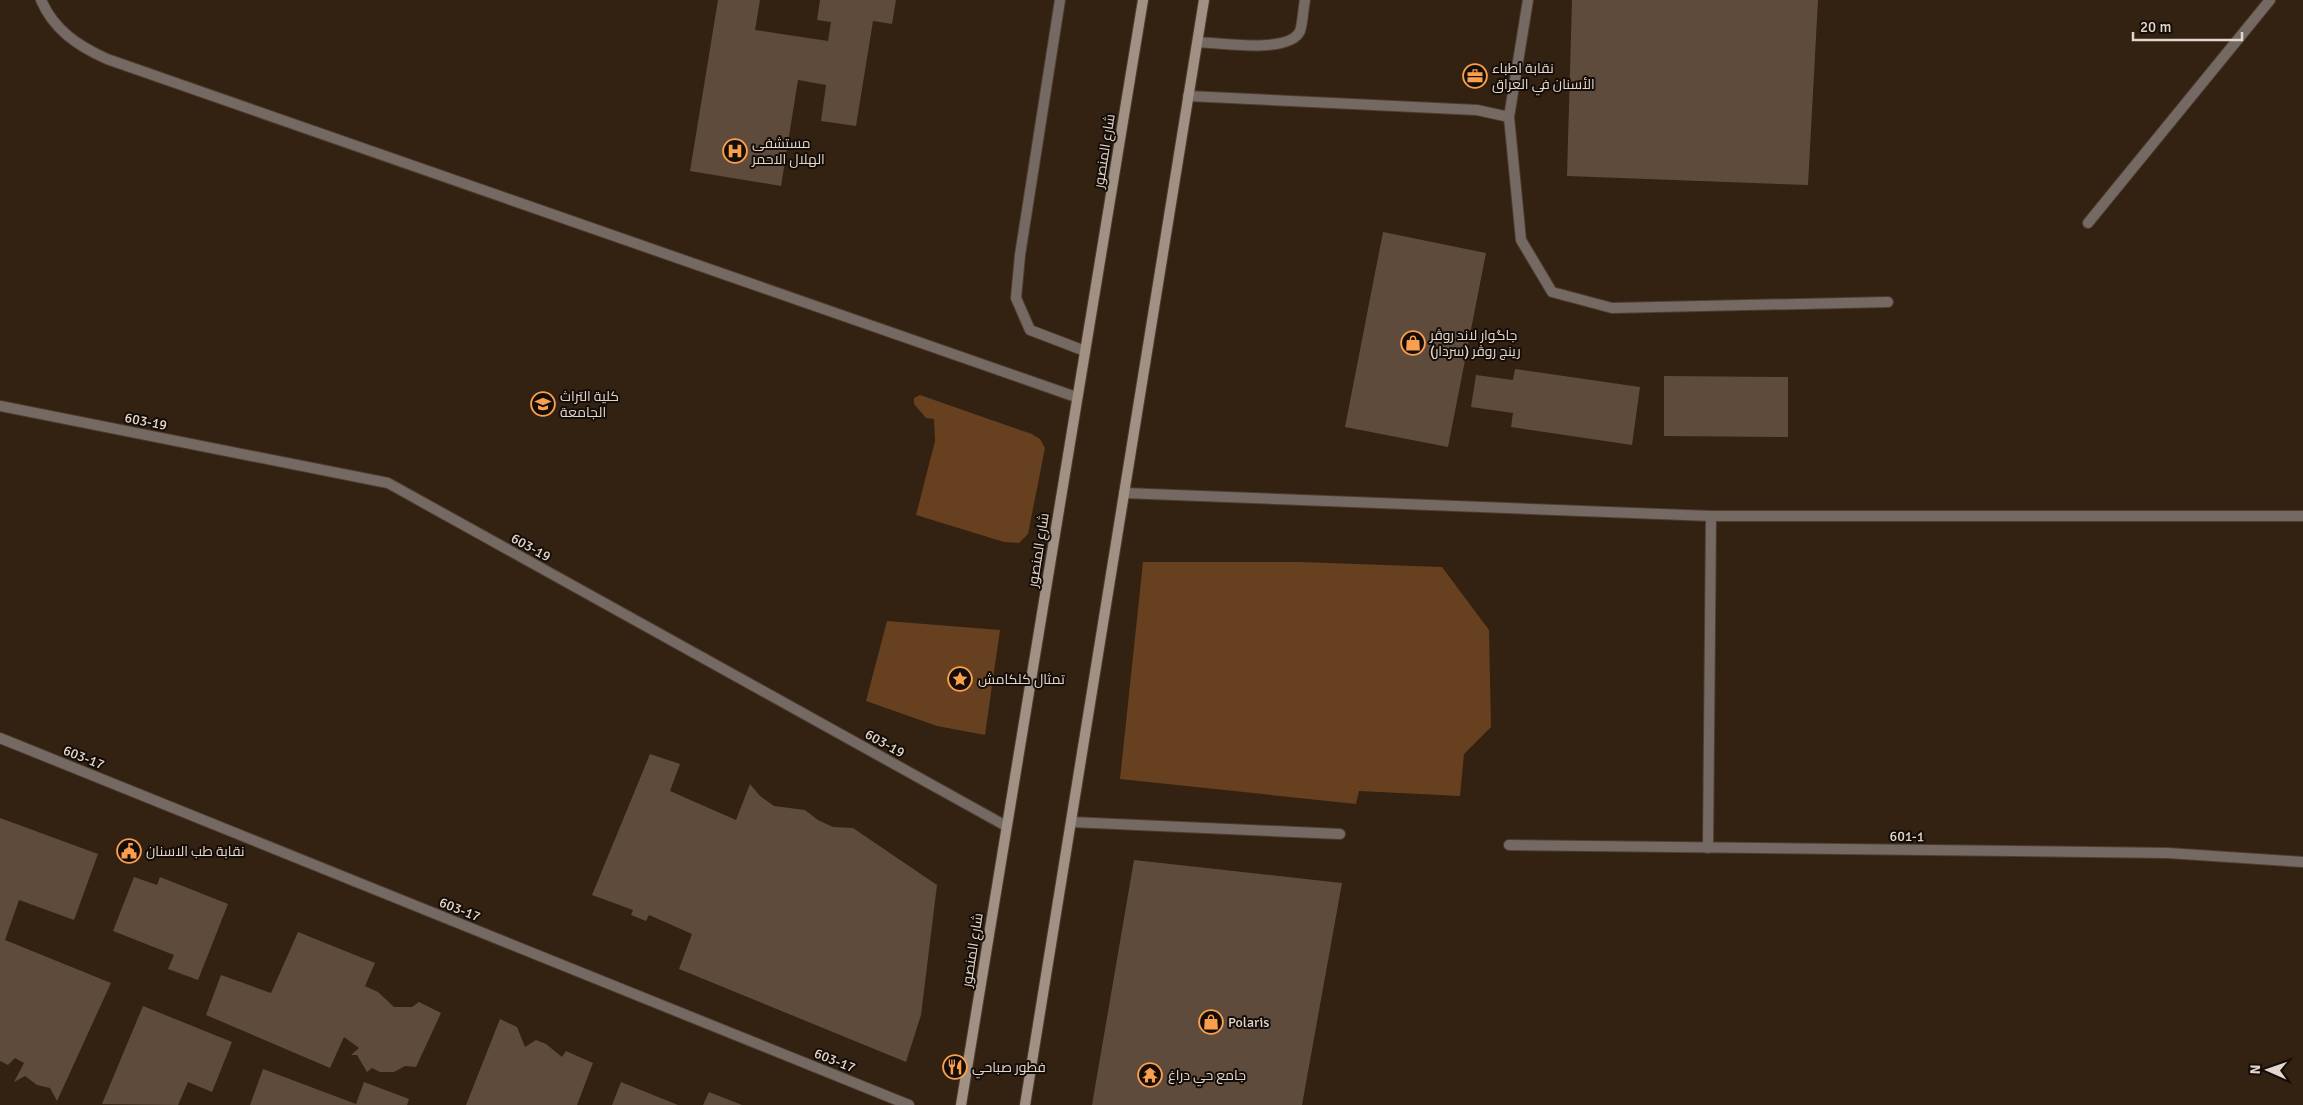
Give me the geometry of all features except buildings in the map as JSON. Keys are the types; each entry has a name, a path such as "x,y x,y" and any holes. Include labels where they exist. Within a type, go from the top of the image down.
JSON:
{"main road":[{"name":"شارع المنصور","path":"961,1105 1076,397 1143,0"},
{"path":"1025,1105 1204,0"}],"street":[{"path":"41,0 45,9 61,31 82,48 107,59 1076,397"},
{"path":"1060,0 1020,255 1016,298 1030,330 1085,351"},
{"path":"1198,42 1276,45 1291,40 1300,32 1305,0"},
{"path":"1528,0 1509,117 1521,240 1552,292 1612,308 1888,302"},
{"path":"2088,223 2270,0"},
{"path":"1188,96 1477,110 1509,117"},
{"name":"603-19","path":"0,406 388,483 1006,826"},
{"path":"1124,493 1711,516 2303,516"},
{"path":"1708,848 1711,516"},
{"name":"603-17","path":"0,738 909,1105"},
{"path":"1071,822 1340,834"},
{"name":"601-1","path":"1509,845 2168,853 2303,862"}],"shaded area":[{"path":"920,395 1032,434 1040,439 1045,448 1028,534 1019,543 1004,542 916,515 935,441 934,419 926,418 914,404 914,398"},
{"path":"1143,562 1301,562 1442,567 1489,630 1491,727 1464,754 1460,796 1359,791 1356,804 1120,779"},
{"path":"887,621 1000,630 985,735 937,726 866,701"}],"place":[{"name":"نقابة اطباء الأسنان في العراق","path":"1475,76"},
{"name":"مستشفى الهلال الاحمر","path":"735,151"},
{"name":"جاگوار لاند روڤر رينج روڤر (سردار)","path":"1413,343"},
{"name":"كلية التراث الجامعة","path":"543,404"},
{"name":"تمثال كلكامش","path":"960,679"},
{"name":"نقابة طب الاسنان","path":"129,851"},
{"name":"Polaris","path":"1211,1022"},
{"name":"فطور صباحي","path":"955,1067"},
{"name":"جامع حي دراغ","path":"1150,1075"}]}
